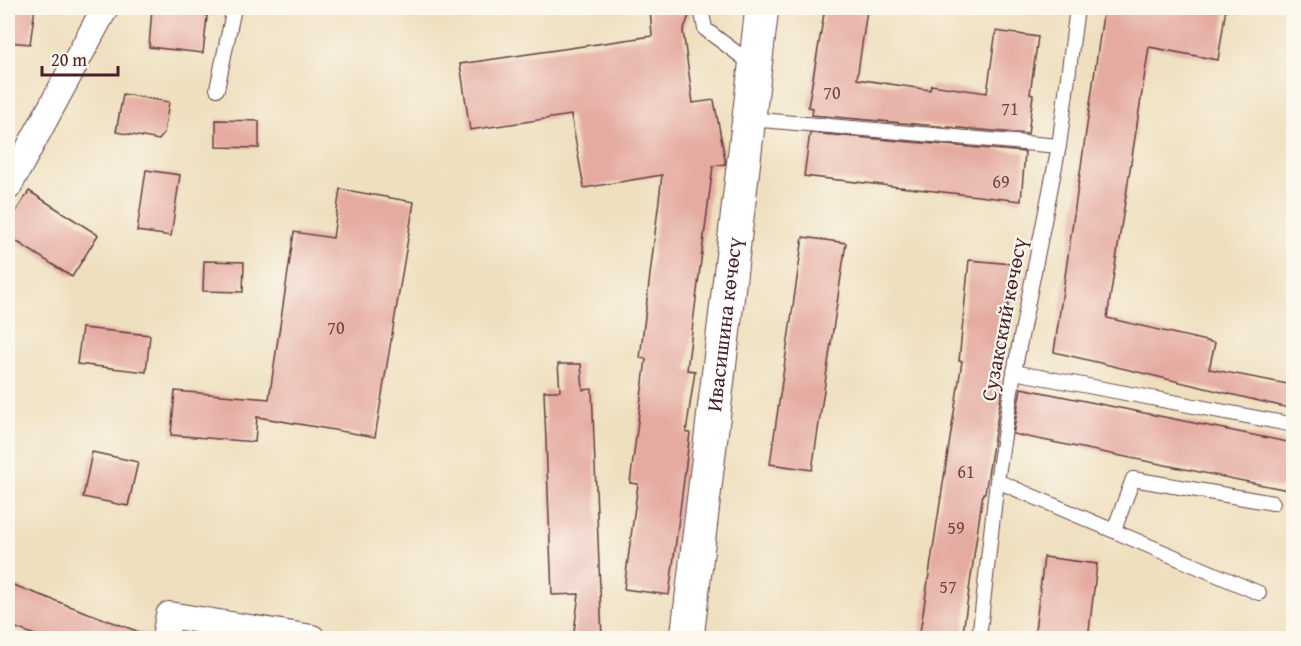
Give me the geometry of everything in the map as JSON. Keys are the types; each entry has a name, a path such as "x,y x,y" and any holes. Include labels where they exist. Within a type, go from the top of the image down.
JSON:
{"street":[{"path":"8,188 105,8"},
{"name":"Ивасишина көчөсү","path":"687,639 762,8"},
{"path":"167,627 312,639"}],"lane":[{"path":"218,89 234,8"},
{"path":"701,8 705,29 755,66"},
{"name":"Сузакский көчөсү","path":"979,639 997,481 1014,372 1059,146 1077,8"},
{"path":"749,119 1059,146"},
{"path":"1014,372 1293,425"},
{"path":"1114,530 1132,479 1273,503"},
{"path":"997,481 1259,593"}],"building":[{"path":"8,8 35,8 30,44 8,42"},
{"path":"152,8 208,8 203,53 149,47"},
{"path":"650,8 692,8 683,31 693,103 714,100 725,159 725,164 713,166 687,370 695,371 686,432 690,433 669,595 624,589 638,484 630,483 646,359 640,358 662,175 584,188 571,115 470,130 460,64 652,36"},
{"path":"825,8 867,10 857,79 930,90 931,85 987,93 996,31 1038,37 1030,94 1033,95 1028,134 812,115 813,108 808,107"},
{"path":"1104,8 1226,8 1218,60 1149,47 1107,318 1215,343 1209,369 1293,385 1293,409 1054,352"},
{"path":"123,94 169,102 164,133 159,140 116,132"},
{"path":"216,120 259,121 259,148 216,147"},
{"path":"810,133 1025,152 1021,201 804,176"},
{"path":"146,170 180,175 171,236 137,231"},
{"path":"340,189 414,202 375,437 257,417 255,442 171,435 175,391 269,399 294,232 333,238"},
{"path":"29,191 98,235 72,277 8,236 8,224"},
{"path":"803,237 846,243 812,470 770,464"},
{"path":"969,260 1012,264 1000,384 1003,384 985,493 983,493 962,639 919,639 962,361 959,361"},
{"path":"204,261 244,262 243,292 203,291"},
{"path":"82,328 150,335 146,372 77,364"},
{"path":"558,364 581,364 583,390 592,389 602,639 573,639 579,594 552,595 544,391 560,391"},
{"path":"1021,388 1293,443 1293,491 1013,434"},
{"path":"92,452 138,462 128,506 83,497"},
{"path":"1044,557 1097,564 1088,639 1034,639"},
{"path":"8,583 150,636 150,639 46,639 8,625"}]}
